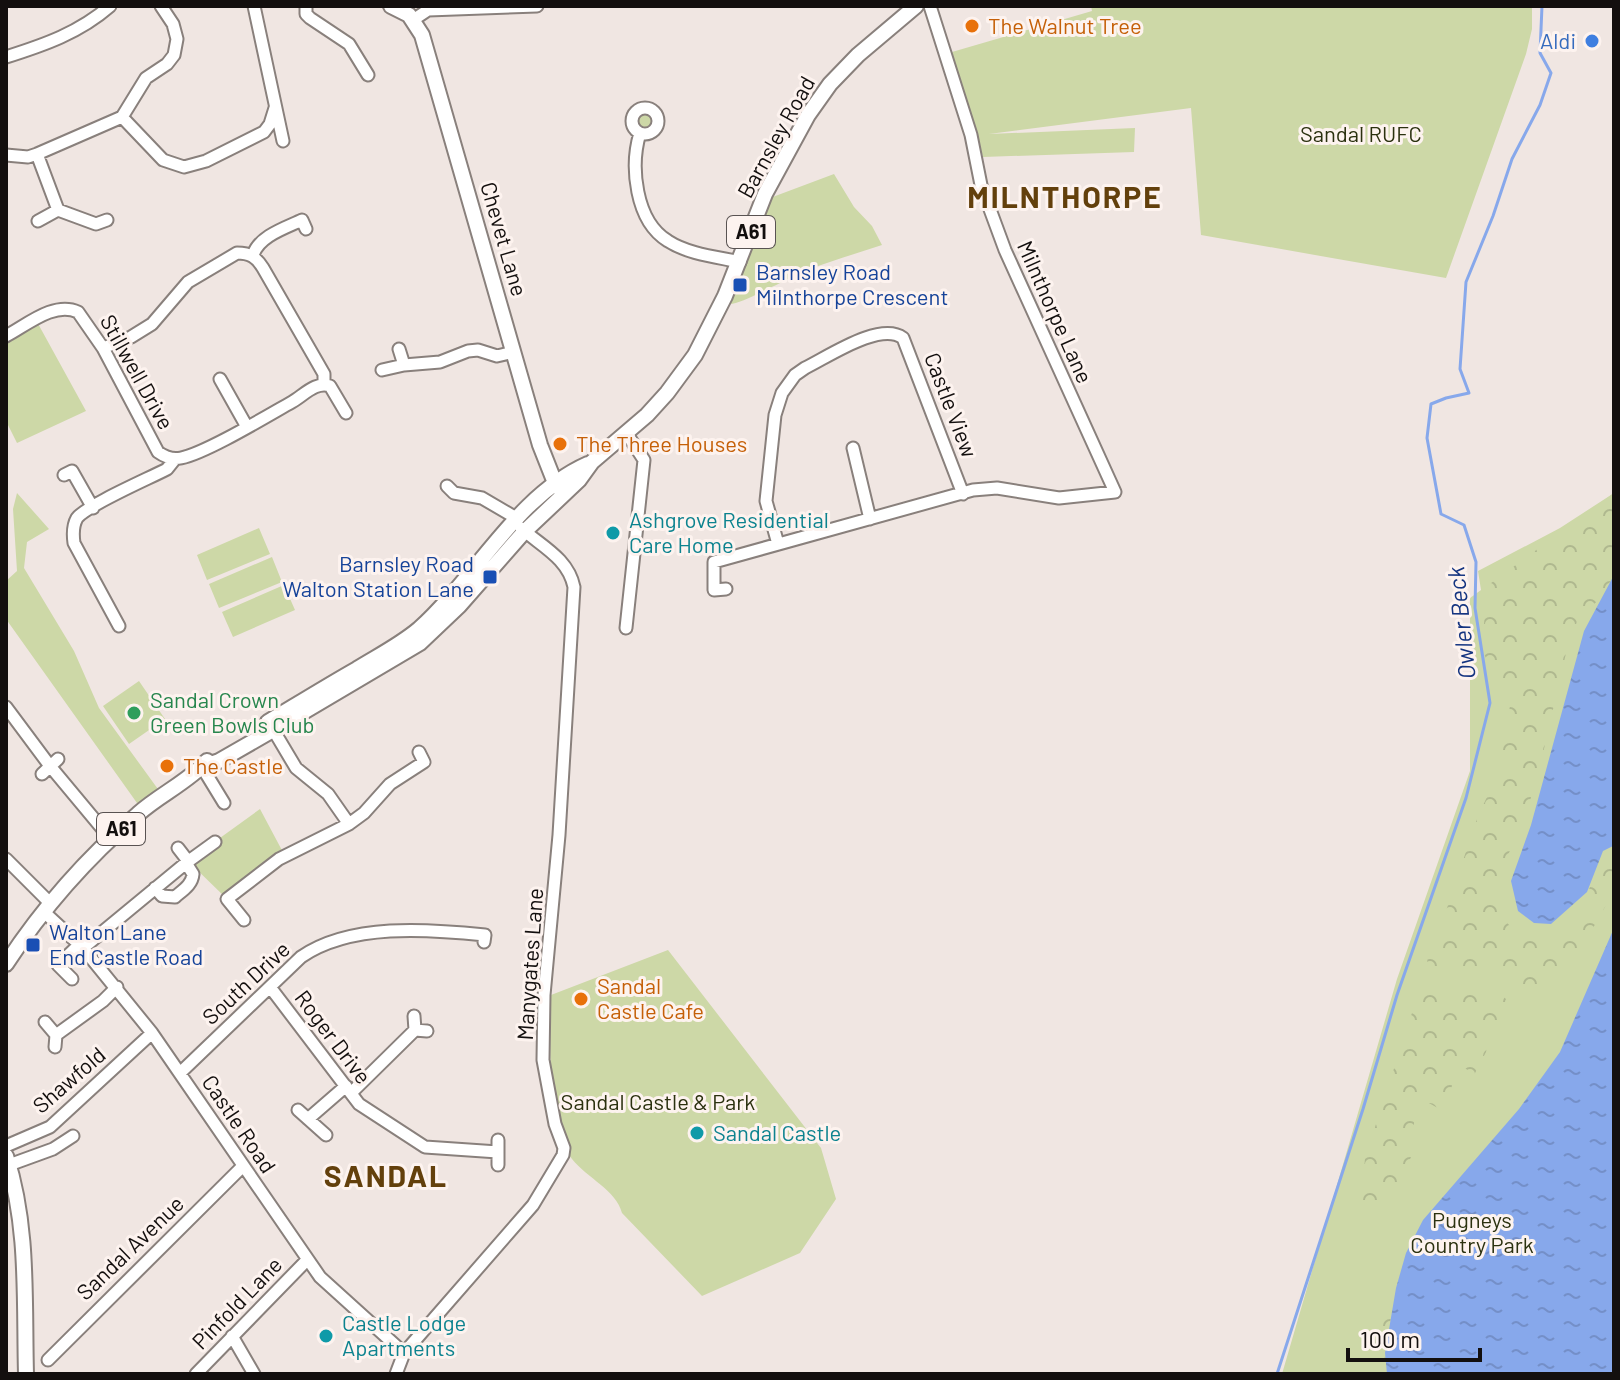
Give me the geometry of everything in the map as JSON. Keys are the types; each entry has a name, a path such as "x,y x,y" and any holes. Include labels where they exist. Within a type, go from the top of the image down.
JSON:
{"main road":[{"path":"391,6 413,20"},
{"name":"Barnsley Road","path":"6,964 48,908 110,838 142,810 202,767 214,752 271,726 416,631 519,524 559,488 572,471 592,462 627,434 667,393 695,355 740,262 765,194 808,115 830,84 858,55 916,6"},
{"name":"Chevet Lane","path":"413,20 422,35 540,445 559,488"},
{"path":"8,1161 22,1227 26,1374"}],"street":[{"path":"6,57 83,27 110,6"},
{"path":"6,155 28,157 122,117 146,78 167,64 174,55 175,31 161,6"},
{"path":"254,6 283,141"},
{"path":"306,6 306,14 349,44 355,61 368,75"},
{"path":"413,20 428,10 537,6"},
{"name":"Milnthorpe Lane","path":"930,6 971,135 981,185 1005,250 1115,492 1059,498 983,488 963,494"},
{"path":"122,117 163,160 196,172 264,132 275,108"},
{"path":"640,133 633,165 635,182 654,230 666,241 681,248 740,262"},
{"path":"37,154 58,210"},
{"path":"38,221 58,210 96,224 107,220"},
{"path":"253,255 260,243 279,231 302,220 306,229"},
{"path":"103,348 131,337 152,324 180,289 196,276 237,253 253,255 324,374 324,384 335,392 346,413"},
{"name":"Stillwell Drive","path":"6,336 52,311 70,308 84,317 158,452 175,459 195,453 247,427 324,384"},
{"name":"Castle View","path":"778,544 766,495 775,415 782,393 795,375 805,368 879,334 896,333 903,338 963,494"},
{"path":"399,349 404,365"},
{"path":"382,370 440,362 468,351 478,350 497,356 514,352"},
{"path":"220,379 247,427"},
{"path":"626,628 644,460 627,434"},
{"path":"853,448 870,519"},
{"path":"121,620 74,543 73,533 78,518 167,469 175,459"},
{"path":"64,475 72,471 93,508"},
{"name":"Manygates Lane","path":"396,1374 404,1353 533,1205 563,1155 564,1148 555,1124 543,1060 544,995 559,835 574,587 571,573 565,565 519,524 482,498 454,493 447,486"},
{"path":"726,589 714,590 714,562 963,494"},
{"path":"6,707 110,838"},
{"path":"271,726 296,768 328,794 349,824"},
{"path":"244,920 227,899 279,859 349,824 364,813 390,784 424,762 419,752"},
{"path":"202,767 226,804"},
{"path":"72,979 58,965 215,842"},
{"path":"155,888 162,896 175,897 190,885 193,874 178,848"},
{"name":"Castle Road","path":"6,859 117,987 152,1033 320,1277 404,1353"},
{"name":"South Drive","path":"180,1073 301,957 333,941 386,931 425,928 485,935 484,942"},
{"path":"45,1022 56,1041 117,987"},
{"name":"Roger Drive","path":"270,987 359,1104 425,1147 498,1146 498,1165"},
{"path":"308,1119 421,1030 414,1016"},
{"name":"Shawfold","path":"6,1146 50,1127 152,1033"},
{"path":"298,1110 326,1135"},
{"path":"8,1161 53,1149 73,1136"},
{"name":"Sandal Avenue","path":"48,1360 242,1167"},
{"name":"Pinfold Lane","path":"196,1374 307,1260"},
{"path":"232,1336 254,1374"}],"green space":[{"name":"Sandal RUFC","path":"1091,6 1532,6 1532,29 1526,54 1446,278 1201,235 1191,108 989,134 1135,128 1134,152 983,157 952,52 1092,11"},
{"path":"645,108 654,112 658,121 654,130 645,134 636,130 632,121 636,112"},
{"path":"834,174 882,245 810,269 730,304 770,198"},
{"path":"36,320 86,411 17,443 6,421 6,336"},
{"path":"17,493 49,529 27,542 24,568 74,651 99,708 163,796 142,810 6,619 6,581 17,571 13,509"},
{"name":"Pugneys Country Park","path":"1614,493 1614,1374 1282,1374 1397,979 1470,771 1470,598 1481,590 1478,571 1560,528"},
{"path":"1614,493 1614,575 1599,600 1580,615 1570,638 1532,794 1506,861 1499,890 1502,914 1512,928 1535,939 1550,938 1575,917 1603,851 1613,846 1614,841 1614,891 1593,928 1553,984 1525,985 1479,972 1427,967 1430,950 1443,928 1478,816 1496,778 1510,706 1482,650 1487,586"},
{"path":"259,528 270,554 207,580 197,555"},
{"path":"272,557 282,582 219,608 209,584"},
{"path":"284,585 295,610 233,637 222,612"},
{"name":"Sandal Crown Green Bowls Club","path":"139,681 165,719 129,744 103,706"},
{"path":"260,809 285,856 227,899 188,861"},
{"name":"Sandal Castle & Park","path":"668,950 821,1148 836,1199 800,1253 702,1296 622,1213 614,1198 572,1159 558,1125 551,1080 551,995"},
{"path":"1421,985 1493,987 1507,1000 1515,1018 1490,1032 1486,1052 1474,1075 1461,1065 1454,1078 1445,1112 1427,1102 1414,1114 1414,1151 1377,1226 1360,1219 1365,1158"},
{"path":"1393,1306 1385,1353 1387,1374 1362,1374 1370,1309"}],"water":[{"path":"1614,575 1613,846 1603,851 1587,892 1551,924 1534,923 1518,911 1511,881 1531,825 1584,631"},
{"path":"1614,928 1614,1374 1387,1374 1385,1353 1396,1288 1406,1253 1423,1220 1519,1109 1560,1052"}],"waterway":[{"name":"Owler Beck","path":"1277,1374 1397,995 1466,798 1490,703 1475,608 1476,562 1464,525 1441,514 1427,438 1431,404 1469,393 1460,369 1466,282 1512,159 1540,105 1551,73 1540,53 1542,6"}],"place":[{"name":"The Walnut Tree","path":"972,26"},
{"name":"Aldi","path":"1592,41"},
{"name":"Barnsley Road Milnthorpe Crescent","path":"740,285"},
{"name":"The Three Houses","path":"560,444"},
{"name":"Ashgrove Residential Care Home","path":"613,533"},
{"name":"Barnsley Road Walton Station Lane","path":"490,577"},
{"name":"Sandal Crown Green Bowls Club","path":"134,713"},
{"name":"The Castle","path":"167,766"},
{"name":"Walton Lane End Castle Road","path":"33,945"},
{"name":"Sandal Castle Cafe","path":"581,999"},
{"name":"Sandal Castle","path":"697,1133"},
{"name":"Castle Lodge Apartments","path":"326,1336"}],"district":[{"name":"MILNTHORPE","path":"1065,198"},
{"name":"SANDAL","path":"386,1177"}]}
